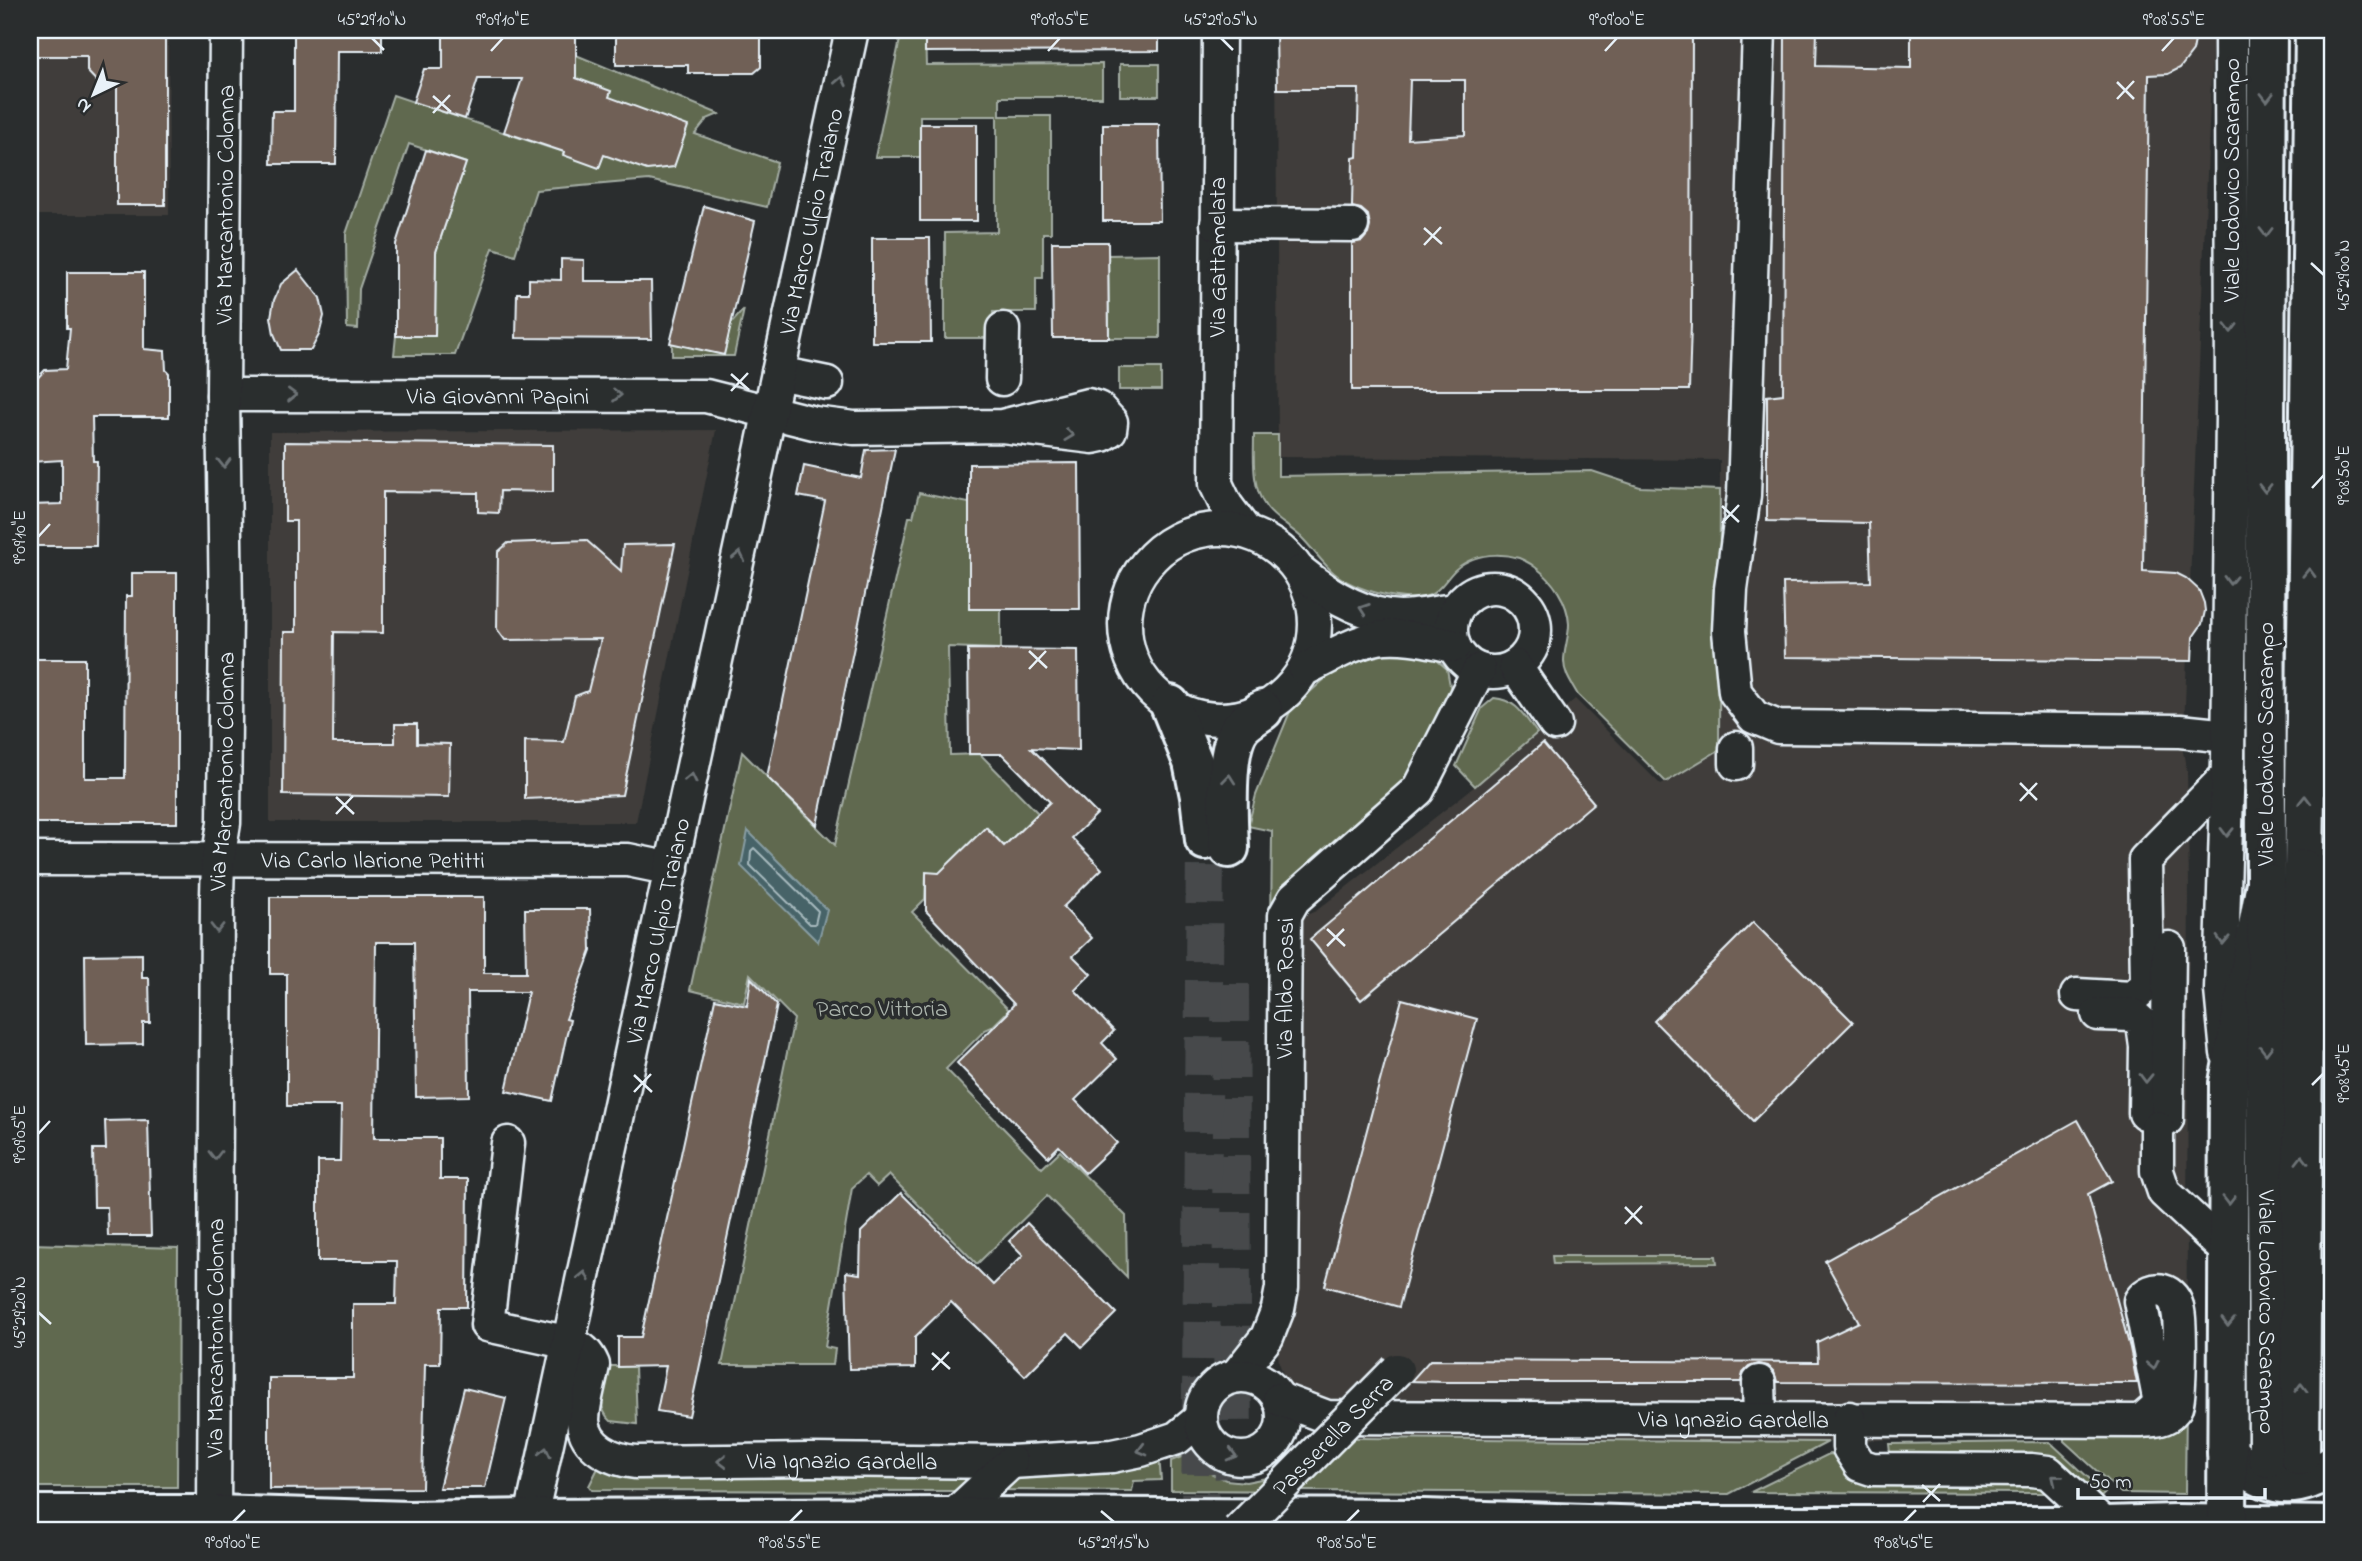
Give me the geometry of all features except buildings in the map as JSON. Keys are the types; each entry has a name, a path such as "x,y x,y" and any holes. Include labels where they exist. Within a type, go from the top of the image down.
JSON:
{"main road":[{"name":"Viale Lodovico Scarampo","path":"2267,30 2266,883 2300,1460"},
{"name":"Viale Lodovico Scarampo","path":"2300,1460 2304,869 2323,157 2315,30"},
{"path":"1170,705 1193,762 1200,796 1217,844 1228,793 1233,745 1241,727 1263,710"},
{"path":"2304,869 2332,1026"},
{"path":"2230,1083 2266,883"},
{"name":"Viale Lodovico Scarampo","path":"2227,1528 2230,1083"},
{"path":"2227,1452 2250,1472 2283,1484 2306,1481 2300,1460"},
{"path":"30,1515 214,1515 417,1526 652,1525 952,1517 1424,1519 1651,1526 2332,1526"},
{"path":"1362,1531 1424,1519 1503,1531"}],"street":[{"name":"Via Marcantonio Colonna","path":"214,1515 218,860 224,823 226,650 223,395 226,30"},
{"name":"Via Marco Ulpio Traiano","path":"529,1525 852,30"},
{"name":"Via Gattamelata","path":"1219,30 1216,484 1226,506 1246,532"},
{"path":"1759,30 1744,495 1731,589 1729,631 1735,692 1754,717 1778,727 2180,731 2228,736"},
{"name":"Viale Lodovico Scarampo","path":"2230,1083 2221,989 2228,775 2231,30"},
{"path":"1217,224 1352,225"},
{"path":"1002,379 1003,329"},
{"path":"778,373 827,383"},
{"name":"Via Giovanni Papini","path":"223,395 706,396 770,411"},
{"path":"770,411 814,423 854,428 1002,426"},
{"name":"Via Gattamelata","path":"1188,534 1216,484"},
{"path":"1300,571 1311,594 1316,619 1314,645 1305,668 1287,693 1263,710 1240,718 1216,720 1192,716 1170,705 1146,685 1131,659 1125,629 1128,598 1140,571 1161,549 1188,534 1217,528 1246,532 1285,554 1300,571 1334,596 1371,612 1401,617 1455,610"},
{"path":"1504,588 1517,594 1534,617 1536,631 1533,645 1526,657 1515,666 1504,671 1479,670 1468,664 1454,646 1451,621 1455,610 1464,598 1476,590 1504,588"},
{"path":"1305,668 1351,646 1376,638 1412,638 1454,646"},
{"path":"1515,666 1555,724"},
{"name":"Via Aldo Rossi","path":"1236,1376 1267,1337 1278,1309 1283,1270 1285,915 1294,899 1418,790 1479,670"},
{"path":"2168,883 2167,1119 2157,1127 2145,1117 2146,1046 2143,1024 2133,1015 2078,1004 2132,998 2147,985 2145,860 2228,775"},
{"name":"Via Carlo Ilarione Petitti","path":"30,859 628,860 672,869"},
{"name":"Viale Lodovico Scarampo","path":"2157,1127 2157,1171 2164,1192 2229,1253"},
{"path":"508,1143 487,1325 570,1343"},
{"name":"Via Aldo Rossi","path":"1267,1337 1274,1393"},
{"name":"Via Ignazio Gardella","path":"570,1343 583,1349 593,1365 583,1420 586,1430 598,1448 622,1461 1011,1462 1112,1456 1177,1438 1201,1418"},
{"name":"Passerella Serra","path":"1238,1531 1397,1370"},
{"name":"Via Ignazio Gardella","path":"1327,1417 1274,1393 1255,1378 1236,1376 1222,1381 1211,1391 1204,1403 1201,1418 1204,1432 1211,1443 1222,1452 1236,1457 1259,1455 1273,1444 1277,1437 1327,1417 2141,1421"},
{"path":"1759,1382 1759,1418"},
{"path":"1274,1393 1283,1419 1277,1437"},
{"path":"1849,1418 1849,1448 1860,1465 1872,1469 2048,1472 2106,1526"},
{"path":"952,1517 1011,1462"}],"shaded area":[{"path":"30,30 168,30 169,215 30,215"},
{"path":"1276,30 2213,30 2183,752 2187,771 2189,883 2186,1404 2064,1433 1828,1442 1321,1437 1287,1384 1279,1363 1271,1285 1271,929 1316,911 1475,786 1575,699 1661,785 1719,750 1720,460 1278,457"},
{"path":"716,430 636,822 270,822 270,432"}],"green space":[{"path":"902,30 925,30 926,65 1102,64 1102,97 1000,97 1000,116 1051,116 1051,233 1043,233 1043,278 1036,278 1036,312 993,312 993,338 945,338 945,233 997,232 997,116 920,116 920,157 875,157"},
{"path":"576,55 719,114 707,119 695,134 777,162 767,207 649,180 536,190 515,255 493,248 455,355 394,355 396,336 435,336 436,252 466,163 409,144 359,289 358,329 347,328 346,234 393,95 550,148 576,69"},
{"path":"1120,64 1159,64 1159,96 1120,96"},
{"path":"1160,254 1160,338 1109,338 1108,255"},
{"path":"744,309 734,356 672,356 672,343 731,324"},
{"path":"1119,368 1161,368 1161,390 1119,390"},
{"path":"1254,435 1278,435 1278,476 1592,471 1640,487 1720,490 1719,750 1666,782 1578,695 1564,666 1569,624 1566,608 1548,578 1526,561 1506,555 1474,559 1456,569 1434,593 1420,598 1380,594 1343,579 1330,569 1302,538 1274,516 1261,499 1254,463"},
{"name":"Parco Vittoria","path":"919,493 969,503 1001,609 1001,649 948,647 950,755 980,754 1038,813 1004,846 986,828 973,873 926,873 925,899 912,912 1009,1010 946,1069 1042,1168 1060,1151 1126,1216 1127,1277 1047,1196 977,1264 889,1175 877,1186 866,1175 852,1188 825,1347 835,1349 833,1365 722,1365 794,1019 750,974 744,1003 690,990 742,752 835,845 909,517 913,517"},
{"path":"1395,648 1429,653 1447,669 1451,691 1412,780 1271,929 1272,831 1248,826 1256,795 1291,709 1328,676 1368,654"},
{"path":"1494,698 1514,705 1537,733 1475,786 1456,766 1482,708"},
{"path":"30,1244 178,1248 177,1487 30,1487"},
{"path":"1552,1256 1716,1256 1717,1263 1553,1264"},
{"path":"610,1366 635,1366 637,1424 611,1421 603,1409 602,1395"},
{"path":"2186,1404 2185,1494 2121,1493 2064,1441 2064,1433"},
{"path":"1321,1437 1828,1442 1729,1494 1171,1490 1171,1461 1189,1454 1210,1473 1226,1480 1246,1482 1271,1477"},
{"path":"2050,1442 2105,1493 2101,1497 2053,1456 1890,1453 1889,1444"},
{"path":"1829,1454 2021,1480 2046,1493 1751,1492"},
{"path":"1159,1455 1161,1480 1134,1481 1132,1491 995,1490 1009,1475"},
{"path":"600,1464 978,1474 962,1491 592,1490 589,1486"}],"water":[{"path":"748,831 827,910 818,942 741,866"}],"tunnel":[{"path":"1200,1531 1205,840"},
{"path":"1230,984 1233,1458 1236,1531"}]}
